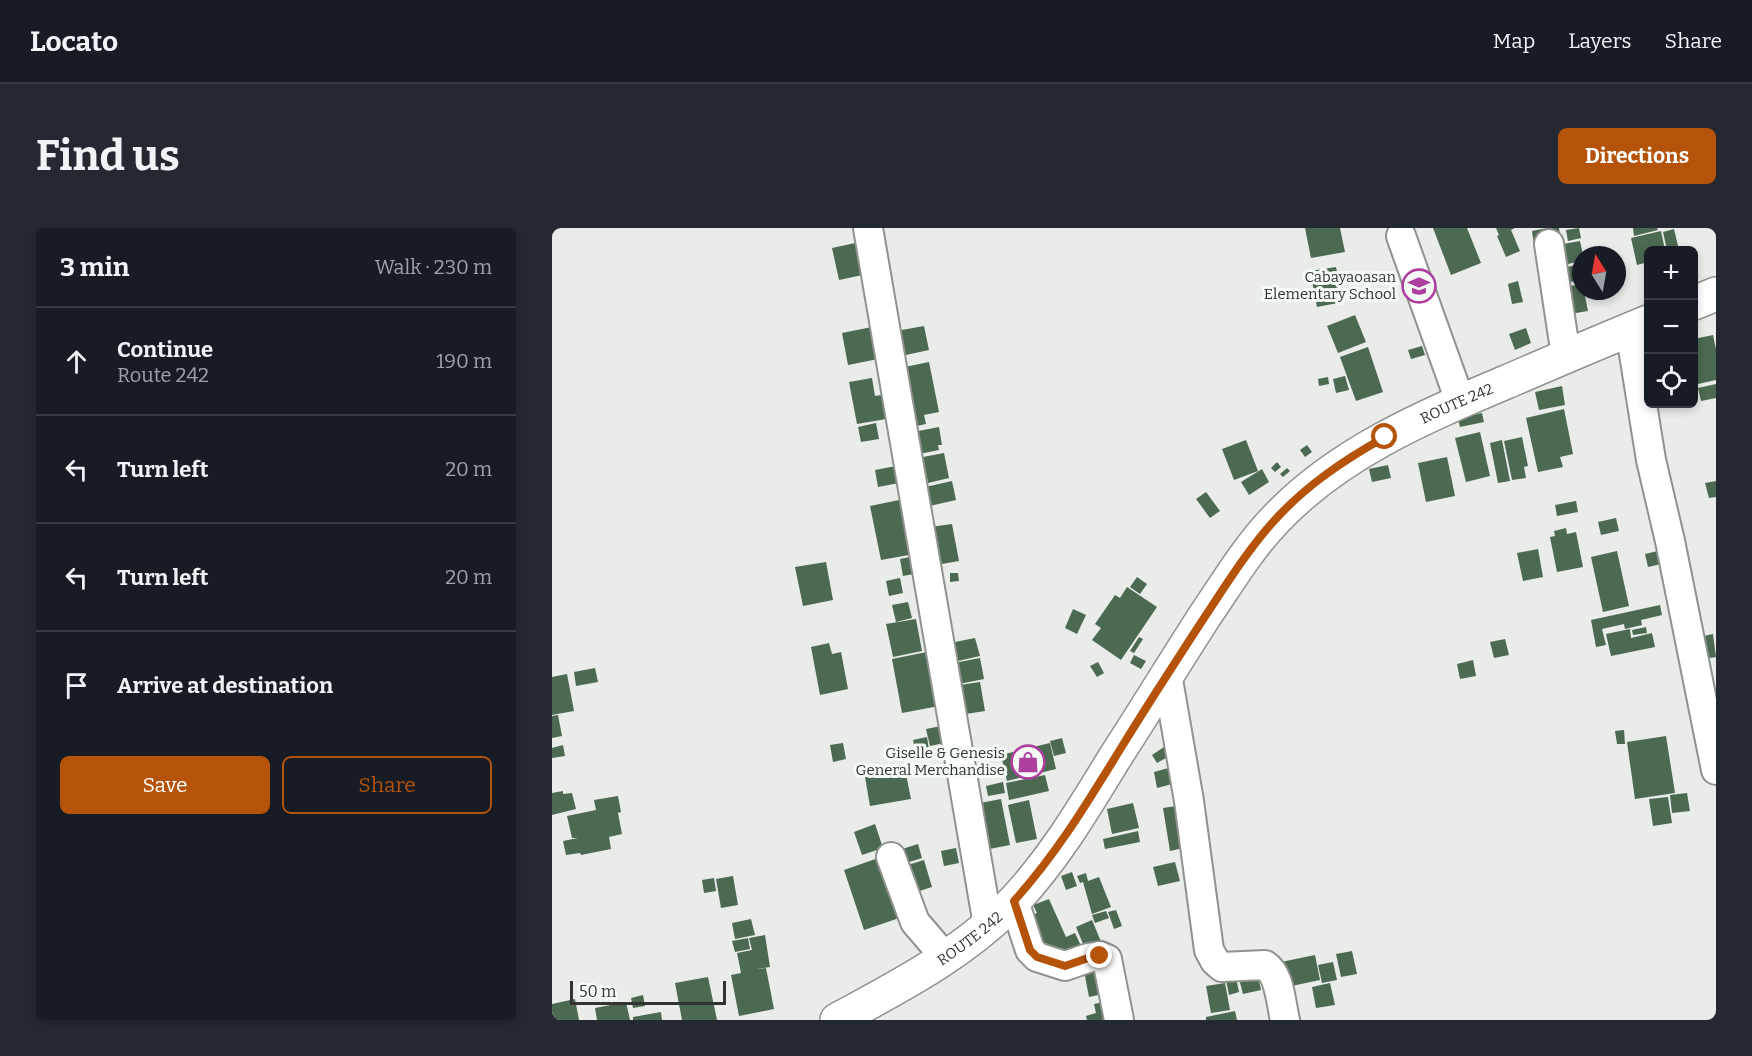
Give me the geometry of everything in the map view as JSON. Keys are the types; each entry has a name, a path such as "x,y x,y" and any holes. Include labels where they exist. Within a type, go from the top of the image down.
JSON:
{"main road":[{"path":"1698,301 1716,294"},
{"name":"ROUTE 242","path":"837,1020 913,978 988,926 1044,868 1248,551 1275,520 1309,488 1346,459 1385,437 1460,401 1639,325"}],"street":[{"path":"868,228 988,926"},
{"path":"1401,236 1460,401"},
{"path":"1549,244 1566,356"},
{"path":"1639,325 1651,460 1670,541 1716,770"},
{"path":"1167,674 1189,801 1209,950 1215,961 1222,967 1265,964 1270,968 1275,978 1285,1020"},
{"path":"891,857 915,922 945,957"},
{"path":"1014,901 1030,950 1037,957 1065,966 1088,958 1100,956 1107,959 1119,1020"}],"building":[{"path":"1305,228 1340,228 1345,252 1311,258"},
{"path":"1433,228 1467,228 1481,263 1451,275"},
{"path":"1496,228 1515,228 1511,230 1520,251 1506,257"},
{"path":"1547,228 1550,243 1534,245 1532,231"},
{"path":"1548,228 1559,228 1560,235 1550,237"},
{"path":"1579,228 1581,238 1568,241 1566,230"},
{"path":"1633,228 1657,228 1658,230 1634,236"},
{"path":"1674,229 1678,246 1666,246 1663,232"},
{"path":"1661,231 1664,246 1644,246 1644,263 1637,265 1631,238"},
{"path":"1580,241 1581,246 1572,246 1572,263 1568,264 1563,244"},
{"path":"860,242 867,274 839,280 832,248"},
{"path":"1572,266 1572,282 1561,284 1558,269"},
{"path":"1336,267 1343,302 1317,307 1310,271"},
{"path":"1518,281 1523,302 1512,304 1508,284"},
{"path":"1572,286 1572,300 1586,300 1588,311 1570,314 1565,287"},
{"path":"1355,315 1366,342 1338,353 1327,326"},
{"path":"924,326 929,350 901,356 896,331"},
{"path":"872,327 878,359 848,365 842,333"},
{"path":"1526,328 1531,343 1515,350 1509,334"},
{"path":"1713,335 1716,349 1716,380 1698,384 1698,354 1698,338"},
{"path":"1422,346 1425,355 1411,359 1408,350"},
{"path":"1368,347 1383,392 1356,401 1340,357"},
{"path":"929,362 939,412 924,415 926,424 907,428 895,369"},
{"path":"1345,376 1349,390 1336,393 1333,379"},
{"path":"1328,377 1329,384 1319,386 1318,379"},
{"path":"872,378 875,396 888,394 892,418 857,424 849,382"},
{"path":"1716,384 1716,398 1701,401 1698,388"},
{"path":"1562,386 1565,405 1539,410 1535,392"},
{"path":"1564,409 1573,454 1560,457 1563,467 1538,472 1526,418"},
{"path":"1482,413 1484,422 1460,427 1458,419"},
{"path":"876,423 879,439 861,442 858,427"},
{"path":"939,427 942,445 938,445 939,450 919,454 908,433"},
{"path":"1480,432 1490,476 1466,482 1455,438"},
{"path":"1522,437 1528,466 1524,467 1526,478 1512,480 1504,441"},
{"path":"1246,440 1258,471 1234,480 1222,449"},
{"path":"1502,440 1510,481 1498,483 1490,443"},
{"path":"1307,445 1312,452 1305,457 1300,450"},
{"path":"944,453 949,478 928,483 923,457"},
{"path":"1447,457 1455,496 1426,502 1418,463"},
{"path":"1277,462 1281,467 1275,472 1271,468"},
{"path":"1388,465 1391,478 1372,482 1369,469"},
{"path":"896,466 899,483 878,487 875,470"},
{"path":"1287,468 1290,471 1283,477 1280,474"},
{"path":"1262,469 1269,482 1249,495 1241,482"},
{"path":"952,481 956,500 925,507 921,488"},
{"path":"1716,481 1716,497 1709,498 1705,483"},
{"path":"1206,492 1220,511 1210,518 1196,499"},
{"path":"909,498 920,553 881,560 870,506"},
{"path":"1576,501 1578,512 1557,516 1555,505"},
{"path":"1616,518 1619,531 1601,535 1598,522"},
{"path":"952,524 959,561 936,565 930,527"},
{"path":"1566,528 1567,534 1576,532 1583,567 1557,572 1550,537 1555,536 1554,531"},
{"path":"1538,549 1543,577 1523,581 1517,553"},
{"path":"1617,551 1629,606 1603,612 1591,557"},
{"path":"1658,551 1661,564 1648,567 1645,554"},
{"path":"920,555 924,572 903,576 900,559"},
{"path":"826,562 833,600 803,606 795,567"},
{"path":"950,573 958,573 959,581 950,582"},
{"path":"1137,577 1147,584 1140,594 1130,587"},
{"path":"900,578 903,593 889,596 886,581"},
{"path":"1127,587 1157,607 1121,660 1092,640 1101,628 1095,624 1115,595 1120,598"},
{"path":"908,602 912,618 896,622 892,605"},
{"path":"1660,605 1662,615 1641,620 1642,625 1625,629 1624,624 1602,629 1606,645 1596,647 1591,620"},
{"path":"1073,609 1086,615 1077,634 1065,628"},
{"path":"916,619 922,651 893,657 886,624"},
{"path":"1646,627 1647,633 1633,635 1632,630"},
{"path":"1630,629 1631,638 1652,633 1655,647 1611,656 1606,634"},
{"path":"1713,634 1716,657 1704,659 1699,637"},
{"path":"1139,637 1143,639 1134,653 1130,651"},
{"path":"975,638 980,656 949,663 945,644"},
{"path":"1505,639 1509,655 1494,658 1490,642"},
{"path":"829,643 832,654 841,652 848,689 820,695 811,647"},
{"path":"937,650 939,706 902,713 892,659"},
{"path":"1134,655 1146,661 1141,669 1130,663"},
{"path":"980,658 984,679 954,685 949,664"},
{"path":"1473,660 1476,676 1460,679 1457,664"},
{"path":"1098,662 1104,673 1097,677 1090,666"},
{"path":"595,668 598,682 576,686 574,672"},
{"path":"567,674 574,711 552,715 552,677"},
{"path":"980,682 985,711 959,715 953,686"},
{"path":"558,715 562,736 552,738 552,716"},
{"path":"946,725 949,742 930,746 926,729"},
{"path":"1624,730 1625,744 1617,744 1615,731"},
{"path":"1666,736 1675,793 1635,799 1627,742"},
{"path":"927,737 930,756 917,759 913,740"},
{"path":"1062,738 1066,753 1054,756 1050,741"},
{"path":"843,743 846,759 833,762 830,745"},
{"name":"Giselle & Genesis General Merchandise","path":"1050,743 1056,769 1007,781 1001,755"},
{"path":"563,745 565,756 552,758 552,748"},
{"path":"1167,745 1173,754 1157,763 1152,755"},
{"path":"1172,767 1176,783 1157,788 1154,772"},
{"path":"905,769 911,799 870,806 865,777"},
{"path":"1045,775 1049,791 1009,800 1006,783"},
{"path":"1003,782 1005,793 988,796 986,786"},
{"path":"563,791 563,794 572,793 576,809 552,815 552,793"},
{"path":"1687,793 1690,811 1672,813 1670,795"},
{"path":"618,796 622,834 609,837 611,849 581,855 580,853 566,855 563,841 578,838 572,838 567,816 596,810 594,800"},
{"path":"1668,797 1672,823 1653,826 1649,799"},
{"path":"1001,799 1010,845 984,850 975,804"},
{"path":"1029,800 1037,839 1016,843 1008,805"},
{"path":"1133,803 1139,828 1112,834 1107,809"},
{"path":"1176,806 1183,848 1170,851 1163,808"},
{"path":"875,824 883,848 862,855 854,832"},
{"path":"1138,831 1140,842 1105,849 1103,839"},
{"path":"918,844 922,858 903,864 899,850"},
{"path":"956,848 959,863 944,866 941,851"},
{"path":"884,856 905,916 864,930 844,870"},
{"path":"924,860 932,887 910,894 901,867"},
{"path":"1175,862 1180,881 1158,886 1153,867"},
{"path":"1072,872 1077,886 1066,890 1061,876"},
{"path":"1086,873 1088,881 1099,877 1111,907 1092,914 1083,882 1080,883 1077,876"},
{"path":"733,876 738,905 721,908 716,879"},
{"path":"714,878 716,891 704,893 702,880"},
{"path":"1049,899 1066,937 1075,933 1082,948 1052,961 1030,916 1037,913 1033,905"},
{"path":"1116,910 1122,926 1114,929 1108,912"},
{"path":"1106,911 1109,918 1095,923 1092,915"},
{"path":"751,919 755,935 735,939 732,923"},
{"path":"1092,920 1102,944 1086,951 1076,927"},
{"path":"765,935 770,967 756,969 766,968 774,1009 739,1016 731,975 741,973 737,953 752,950 749,938"},
{"path":"748,938 750,949 735,952 732,941"},
{"path":"1352,951 1357,974 1341,977 1336,954"},
{"path":"1315,955 1320,980 1287,987 1281,962"},
{"path":"1333,962 1337,980 1322,983 1318,965"},
{"path":"1106,967 1112,992 1089,997 1084,971"},
{"path":"1257,971 1261,990 1243,994 1238,975"},
{"path":"708,977 717,1020 682,1020 675,983"},
{"path":"1236,978 1239,992 1229,995 1226,980"},
{"path":"1225,983 1230,1010 1211,1013 1206,986"},
{"path":"1330,983 1335,1005 1316,1008 1312,987"},
{"path":"643,995 645,1006 633,1008 631,998"},
{"path":"575,999 579,1020 552,1020 552,1004"},
{"path":"1108,1001 1112,1020 1087,1020 1086,1016 1096,1013 1094,1004"},
{"path":"626,1002 630,1020 597,1020 595,1008"},
{"path":"1235,1011 1237,1020 1206,1020 1206,1017"},
{"path":"661,1012 662,1020 633,1020 633,1017"}],"place":[{"name":"Cabayaoasan Elementary School","path":"1419,286"},
{"name":"Giselle & Genesis General Merchandise","path":"1028,762"}],"route":[{"path":"1100,956 1065,966 1037,957 1030,950 1014,901 1044,868 1068,834 1167,674 1248,551 1275,520 1309,488 1346,459 1385,437"}]}
